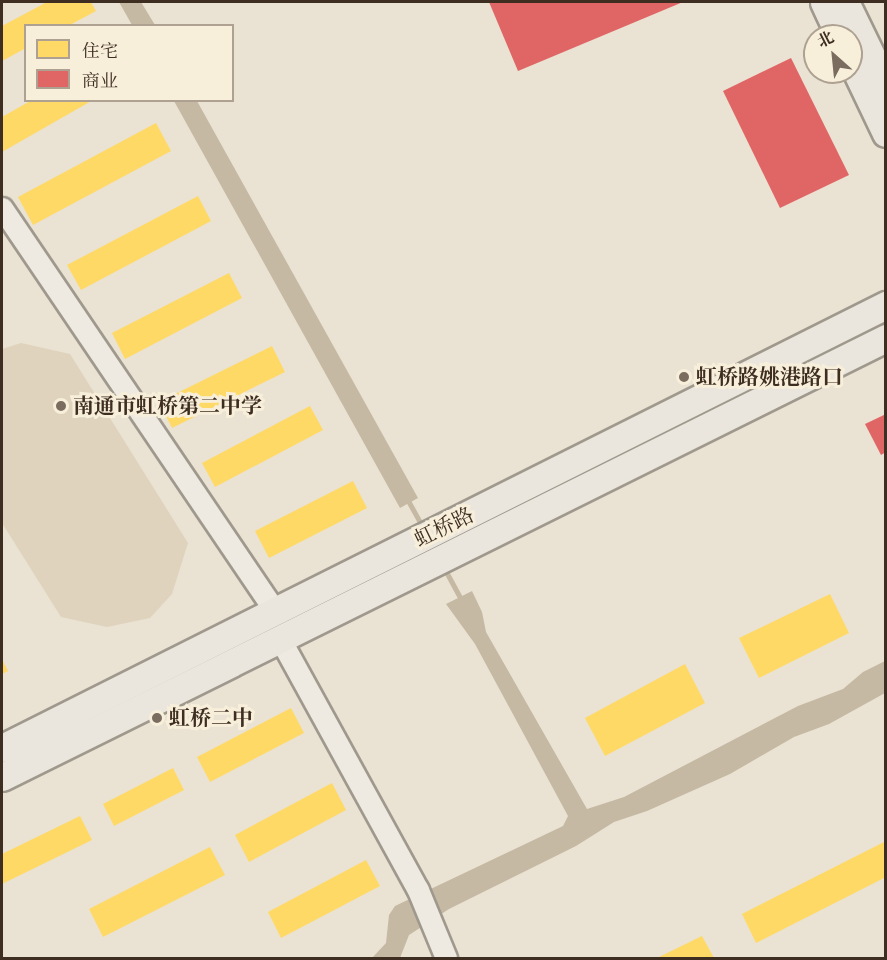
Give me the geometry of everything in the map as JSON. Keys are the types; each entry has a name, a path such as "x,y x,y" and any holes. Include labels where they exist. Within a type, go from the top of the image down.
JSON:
{"main road":[{"path":"824,2 834,24"},
{"path":"845,2 885,86"},
{"path":"862,84 885,133"},
{"name":"虹桥路","path":"2,748 413,543 723,384 885,305"},
{"name":"虹桥路","path":"2,777 885,338"}],"street":[{"path":"2,208 276,611"},
{"path":"280,639 418,890 446,958"}],"shaded area":[{"path":"119,2 141,2 154,24 131,24"},
{"path":"175,102 198,102 418,498 400,508"},
{"name":"南通市虹桥第二中学","path":"21,343 70,354 188,543 172,594 150,618 107,627 61,617 2,523 2,349"},
{"path":"472,591 482,612 486,632 587,809 624,797 798,706 843,689 863,672 885,661 885,693 829,724 794,737 730,774 647,811 614,822 576,846 449,909 409,935 400,958 372,958 386,943 389,915 395,906 563,826 568,816 475,644 446,604"}],"building: 住宅":[{"path":"47,2 91,2 96,11 72,24 24,24 24,49 2,61 2,26"},
{"path":"28,102 90,102 2,152 2,117"},
{"path":"156,123 171,151 33,225 18,197"},
{"path":"198,196 211,221 81,290 67,265"},
{"path":"229,273 242,298 125,359 112,333"},
{"path":"272,346 285,372 172,428 159,402"},
{"path":"310,406 323,430 215,487 202,463"},
{"path":"353,481 367,508 269,558 255,531"},
{"path":"830,594 849,633 759,678 739,638"},
{"path":"2,659 8,671 2,674"},
{"path":"685,664 705,703 605,756 585,718"},
{"path":"291,708 304,733 210,782 197,757"},
{"path":"173,768 184,790 114,826 103,804"},
{"path":"332,783 346,810 249,862 235,835"},
{"path":"80,816 92,840 2,884 2,854"},
{"path":"886,841 886,877 756,943 742,914"},
{"path":"210,847 225,875 103,937 89,909"},
{"path":"366,860 380,886 281,938 268,912"},
{"path":"702,936 714,958 657,958"}],"building: 商业":[{"path":"489,2 683,2 518,71"},
{"path":"791,58 849,175 780,208 723,91"},
{"path":"886,414 886,452 881,455 865,424"}],"waterway":[{"path":"406,497 423,528"},
{"path":"443,566 463,603"}],"place":[{"name":"虹桥路姚港路口","path":"684,377"},
{"name":"南通市虹桥第二中学","path":"61,406"},
{"name":"虹桥二中","path":"157,718"}]}
